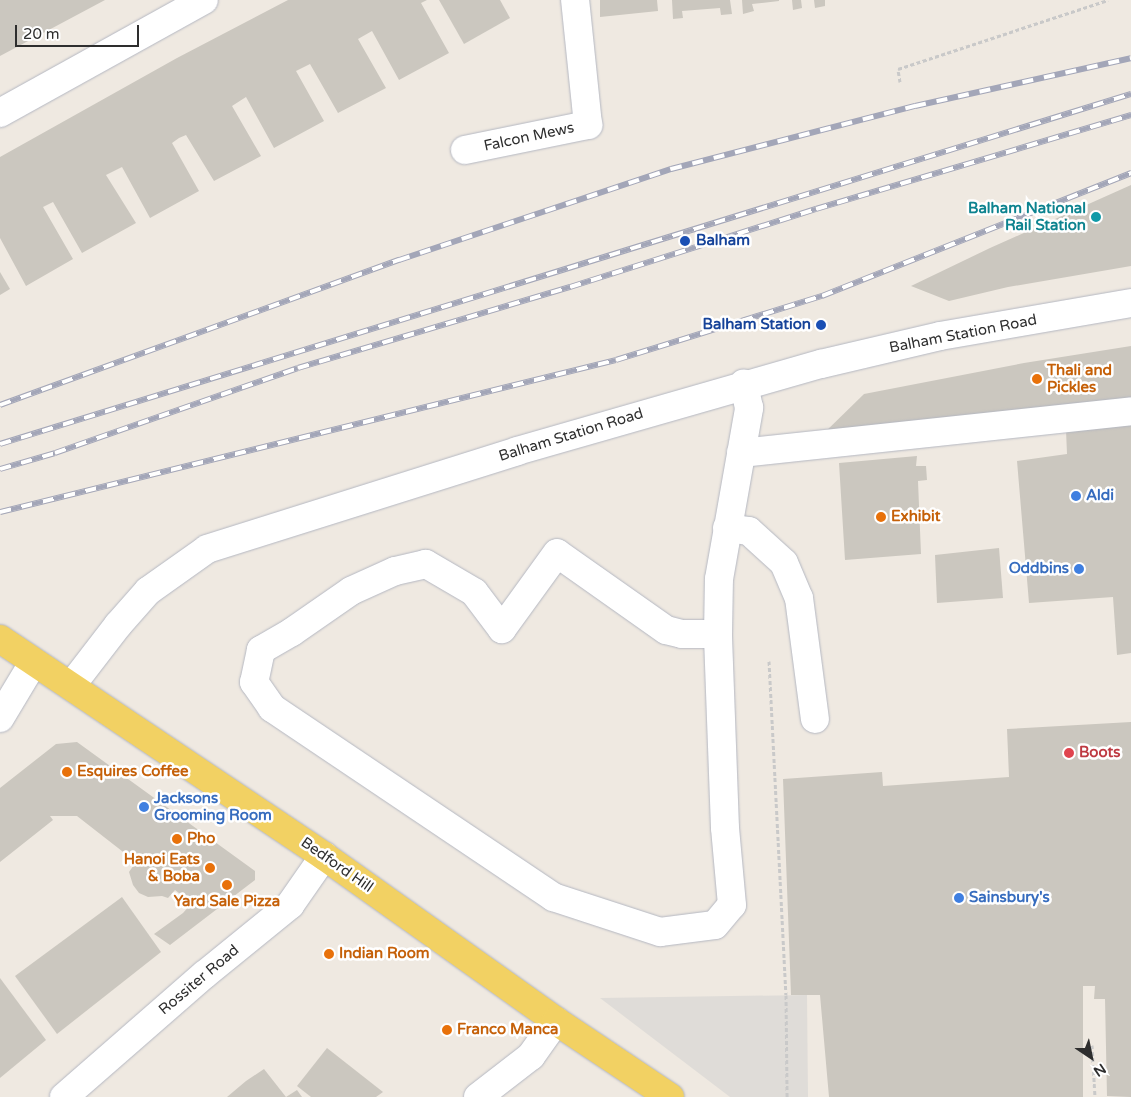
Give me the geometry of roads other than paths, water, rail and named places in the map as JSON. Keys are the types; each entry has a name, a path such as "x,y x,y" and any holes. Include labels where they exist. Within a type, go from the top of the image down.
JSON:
{"main road":[{"name":"Bedford Hill","path":"0,639 324,856 556,1021 670,1097"}],"street":[{"path":"0,113 204,0"},
{"name":"Falcon Mews","path":"464,150 588,125 575,0"},
{"name":"Balham Station Road","path":"71,686 118,625 148,592 206,549 517,450 744,384 940,336 1131,303"},
{"path":"718,634 682,634 666,630 558,553 502,629 474,592 426,564 395,571 350,591 312,618 261,650 254,682 272,708 554,897 660,932 715,925 732,905 725,828 718,634 719,579 749,408 744,384"},
{"path":"741,453 1131,411"},
{"path":"727,528 749,531 784,562 799,598 815,719"},
{"path":"0,718 34,663"},
{"name":"Rossiter Road","path":"64,1097 204,975 290,905 324,856"},
{"path":"478,1097 531,1056 556,1021"}],"railway":[{"path":"0,405 399,260 671,169 915,106 1131,58"},
{"path":"0,444 1131,94"},
{"path":"0,469 55,453 298,368 570,287 816,209 1131,115"},
{"path":"0,512 616,360 822,296 1131,173"}],"place":[{"name":"Balham National Rail Station","path":"1096,217"},
{"name":"Balham","path":"685,241"},
{"name":"Balham Station","path":"821,325"},
{"name":"Thali and Pickles","path":"1037,379"},
{"name":"Aldi","path":"1076,496"},
{"name":"Exhibit","path":"881,517"},
{"name":"Oddbins","path":"1079,569"},
{"name":"Boots","path":"1069,753"},
{"name":"Esquires Coffee","path":"67,772"},
{"name":"Jacksons Grooming Room","path":"144,807"},
{"name":"Pho","path":"177,839"},
{"name":"Hanoi Eats & Boba","path":"210,868"},
{"name":"Yard Sale Pizza","path":"227,885"},
{"name":"Sainsbury's","path":"959,898"},
{"name":"Indian Room","path":"329,954"},
{"name":"Franco Manca","path":"447,1030"}]}
